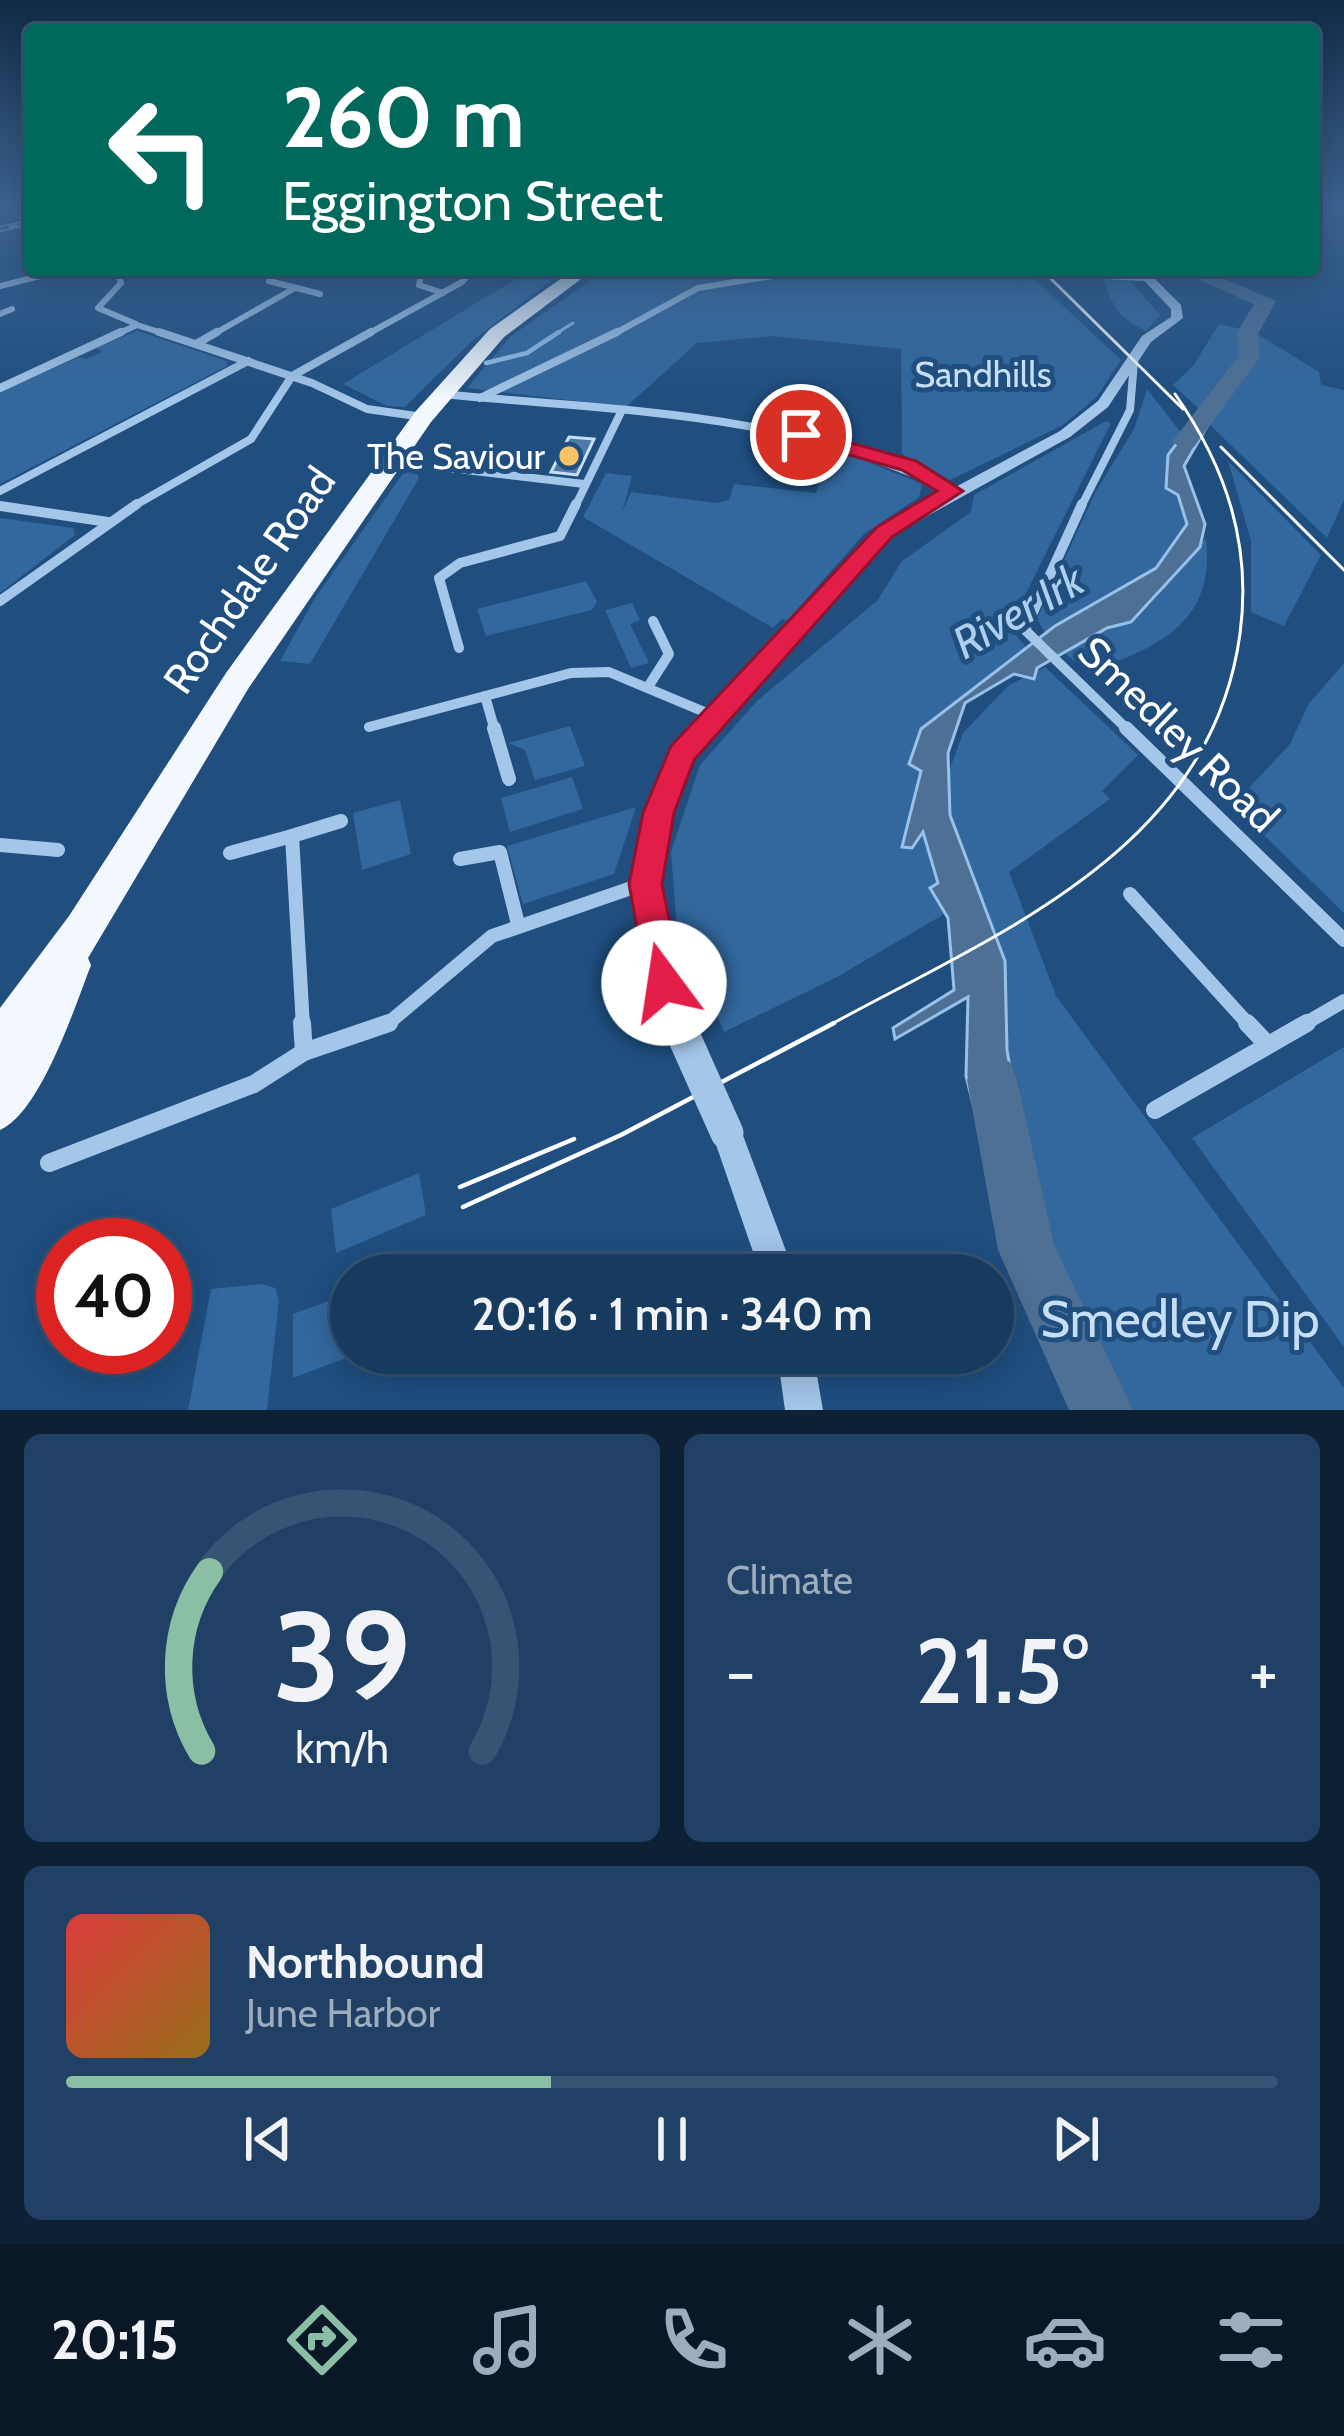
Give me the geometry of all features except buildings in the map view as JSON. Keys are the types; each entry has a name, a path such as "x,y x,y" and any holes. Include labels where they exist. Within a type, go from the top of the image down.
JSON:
{"highway":[{"name":"Rochdale Road","path":"0,1045 84,930 238,680 432,405 496,334 575,276"},
{"name":"Rochdale Road","path":"0,1106 48,1021 84,930"}],"street":[{"path":"0,286 40,276"},
{"path":"119,276 122,283 98,308 292,376 367,410 480,398 760,426 841,443 909,465 952,491"},
{"path":"421,276 419,285 443,293"},
{"path":"0,602 108,522 251,439 263,427 275,392 292,376 443,293 465,276"},
{"path":"480,398 492,388 565,361 698,288 772,276"},
{"path":"770,1254 727,1133 686,1039 652,934 645,884 658,813 682,754 884,532 952,491 1065,434 1103,404 1145,339 1177,318 1178,308 1146,276"},
{"path":"269,281 320,294"},
{"path":"196,344 295,288"},
{"path":"0,314 12,309"},
{"path":"0,388 137,325"},
{"path":"0,491 248,361"},
{"name":"Smedley Road","path":"1134,362 1137,386 1123,431 1105,452 1025,630 1344,940"},
{"path":"459,648 440,578 447,569 560,536 621,412"},
{"path":"449,468 584,484"},
{"path":"0,506 108,522"},
{"path":"649,687 669,654 653,621"},
{"path":"369,727 572,674 608,672 715,716"},
{"path":"485,696 509,779"},
{"path":"230,853 341,821"},
{"path":"292,836 304,1052"},
{"path":"0,845 58,850"},
{"path":"460,859 500,852 518,924"},
{"path":"50,1163 254,1084 304,1052 381,1029 492,936 645,884"},
{"path":"1130,894 1268,1045"},
{"path":"1155,1110 1344,1001"},
{"path":"798,1374 804,1410"}],"green space":[{"path":"521,276 551,277 472,341 405,407 387,406 343,384"},
{"name":"Sandhills","path":"597,276 1031,276 1121,360 1096,398 1063,425 950,480 902,454 901,349 772,336 697,343 626,407 467,388 511,336"},
{"path":"1104,280 1129,280 1160,315 1146,331 1119,311"},
{"path":"1219,324 1242,329 1241,355 1199,409 1173,385 1193,366"},
{"path":"137,331 227,361 227,366 0,484 0,392 79,357 102,352 96,348"},
{"path":"1254,332 1319,372 1321,385 1344,390 1344,500 1327,538 1208,423 1253,359"},
{"path":"1147,389 1182,434 1178,495 1187,525 1156,568 1045,633 1037,619 1096,491 1134,429"},
{"path":"1106,421 1111,423 1024,597 1013,631 1026,647 921,729 910,763 921,770 902,846 912,847 922,830 939,883 931,889 946,913 837,977 724,1032 677,929 671,852 700,765 757,701 877,601 902,561 971,512 974,495"},
{"path":"831,447 922,484 919,497 864,534 787,621 782,619 773,628 583,517 606,473 632,476 622,512 631,492 717,503 729,500 734,484 816,493"},
{"path":"1228,461 1321,555 1284,626 1251,612 1251,541"},
{"path":"411,462 419,478 310,664 280,661 315,598"},
{"path":"0,518 73,528 75,535 0,593"},
{"path":"1206,538 1207,568 1201,593 1176,629 1088,673 1065,653 1150,604"},
{"path":"586,581 597,602 592,610 486,636 477,609"},
{"path":"632,603 640,620 630,624 649,663 631,668 605,610"},
{"path":"1344,663 1344,913 1233,805 1290,744 1308,705"},
{"name":"Smedley Dip","path":"1045,667 1138,755 1102,791 1110,799 1009,872 1056,996 1344,1388 1344,1410 1123,1410 1027,1204 1000,979 949,819 949,771 963,733 1009,685"},
{"path":"570,726 585,766 535,780 525,750 508,743"},
{"path":"572,777 583,809 510,832 501,798"},
{"path":"400,800 411,854 362,870 353,813"},
{"path":"636,807 614,874 523,904 507,846"},
{"path":"1344,1047 1344,1347 1192,1138"},
{"path":"419,1173 426,1215 336,1253 331,1209"},
{"path":"262,1284 275,1288 279,1300 267,1410 188,1410 211,1289"},
{"path":"330,1301 330,1364 293,1378 293,1314"}],"shaded area":[{"path":"1207,403 1216,411 1184,466 1205,524 1200,547 1131,622 1107,628 1037,668 1034,679 1014,674 965,703 948,753 950,815 1005,961 1007,1050 1019,1122 979,1127 966,1076 968,997 895,1039 893,1028 954,990 948,918 930,888 938,883 923,832 912,848 902,847 921,771 909,764 921,729 1055,626 1156,568 1187,524 1178,495 1166,488 1168,455"}],"waterway":[{"name":"River Irk","path":"1185,442 1249,357 1247,334 1266,301 1202,276"},
{"path":"554,335 573,323"},
{"path":"486,363 527,353 559,332"},
{"name":"River Irk","path":"992,1080 1027,1250 1101,1410"}],"tram line":[{"path":"1048,276 1183,409"},
{"path":"828,1026 960,956 1086,876 1141,829 1187,774 1221,709 1240,634 1242,569 1221,478 1175,394"},
{"path":"1221,447 1344,570"},
{"path":"463,1207 621,1135 834,1023"},
{"path":"460,1187 574,1139"}],"place":[{"name":"The Saviour","path":"569,456"}],"route":[{"path":"664,983 645,884 658,813 682,754 884,532 952,491 909,465 801,435"}]}
